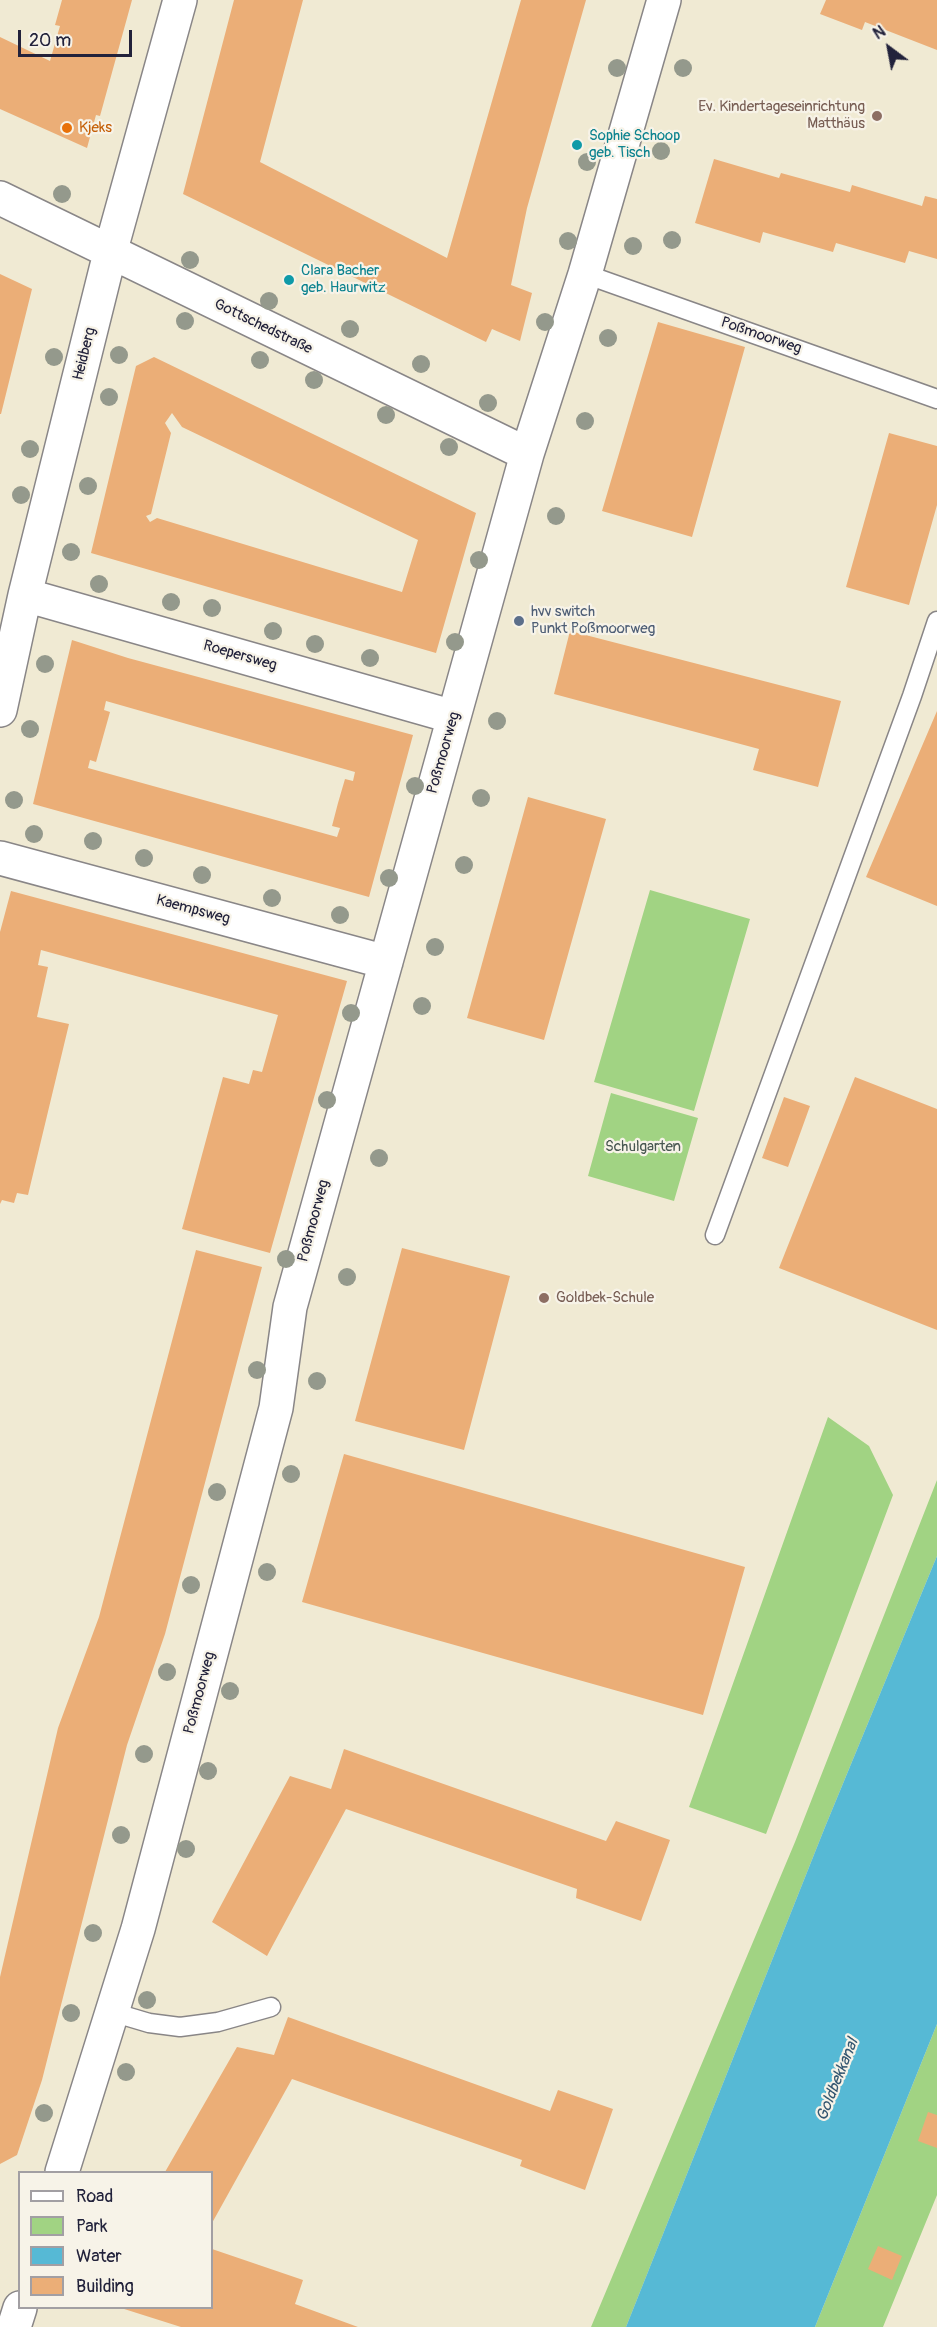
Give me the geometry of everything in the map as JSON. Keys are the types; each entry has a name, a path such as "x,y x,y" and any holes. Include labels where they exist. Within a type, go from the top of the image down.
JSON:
{"street":[{"name":"Heidberg","path":"0,710 110,253 180,0"},
{"name":"Poßmoorweg","path":"62,2171 138,1929 273,1419 290,1307 527,454 585,274 664,0"},
{"name":"Gottschedstraße","path":"0,198 527,454"},
{"name":"Roepersweg","path":"26,595 454,717"},
{"name":"Kaempsweg","path":"0,858 386,962"},
{"path":"14,2327 19,2309"}],"lane":[{"name":"Poßmoorweg","path":"585,274 937,399"},
{"path":"715,1235 912,696 937,621"},
{"path":"112,2012 149,2023 180,2027 218,2022 270,2007"}],"green space":[{"path":"650,890 750,919 694,1111 594,1082"},
{"name":"Schulgarten","path":"611,1093 698,1118 674,1201 588,1176"},
{"path":"828,1417 869,1446 893,1495 766,1834 689,1807"},
{"path":"937,1480 937,1556 825,1827 626,2327 591,2327 795,1842"},
{"path":"937,2024 937,2195 883,2327 815,2327"}],"water":[{"name":"Goldbekkanal","path":"937,1556 937,2024 815,2327 626,2327 825,1827"}],"building":[{"path":"62,0 132,0 100,116 96,115 87,148 0,109 0,37 50,61 60,26 55,25"},
{"path":"234,0 303,0 260,162 447,258 521,0 586,0 527,208 511,285 532,293 520,341 492,329 486,342 183,194"},
{"path":"826,0 937,0 937,50 865,22 862,30 820,14"},
{"path":"714,159 779,178 781,173 850,192 852,185 922,206 925,196 937,199 937,259 909,251 905,263 836,243 833,252 763,232 760,243 695,223"},
{"path":"0,274 32,289 1,414 0,414"},
{"path":"658,322 745,347 692,537 602,511"},
{"path":"154,357 476,513 436,653 91,553 136,366","holes":["172,413 182,427 418,540 402,592 157,518 150,522 146,516 151,514 171,433 165,423"]},
{"path":"889,433 937,446 937,505 909,605 846,587"},
{"path":"570,631 841,701 818,787 753,770 759,749 554,694"},
{"path":"72,640 128,658 413,735 369,897 33,804","holes":["106,701 355,772 353,781 345,779 338,803 332,826 340,828 337,837 88,768 90,760 96,762 110,712 104,710"]},
{"path":"937,711 937,906 866,877"},
{"path":"528,797 606,819 544,1040 467,1018"},
{"path":"11,891 347,981 270,1253 182,1229 223,1077 249,1084 253,1070 262,1072 278,1015 41,950 38,965 48,967 37,1017 69,1024 28,1195 17,1193 14,1203 2,1200 0,1204 0,932"},
{"path":"855,1077 937,1109 937,1330 779,1268"},
{"path":"784,1097 810,1106 788,1167 762,1158"},
{"path":"402,1248 510,1276 464,1450 355,1421"},
{"path":"196,1250 262,1267 165,1634 127,1745 42,2080 17,2155 0,2164 0,1977 58,1728 99,1617"},
{"path":"344,1454 745,1567 703,1715 302,1602"},
{"path":"344,1749 606,1841 616,1821 670,1840 641,1921 576,1898 577,1889 346,1809 267,1956 212,1922 290,1776 331,1789"},
{"path":"288,2017 550,2111 558,2090 613,2109 585,2190 520,2166 522,2160 292,2079 213,2221 213,2171 166,2171 237,2047 274,2055"},
{"path":"928,2112 937,2115 937,2148 918,2141"},
{"path":"878,2246 902,2256 892,2280 868,2269"},
{"path":"213,2249 303,2280 295,2304 358,2327 181,2327 124,2309 213,2309"}],"place":[{"name":"Ev. Kindertageseinrichtung Matthäus","path":"877,116"},
{"name":"Kjeks","path":"67,128"},
{"name":"Sophie Schoop geb. Tisch","path":"577,145"},
{"name":"Clara Bacher geb. Haurwitz","path":"289,280"},
{"name":"hvv switch Punkt Poßmoorweg","path":"519,621"},
{"name":"Goldbek-Schule","path":"544,1298"}]}
